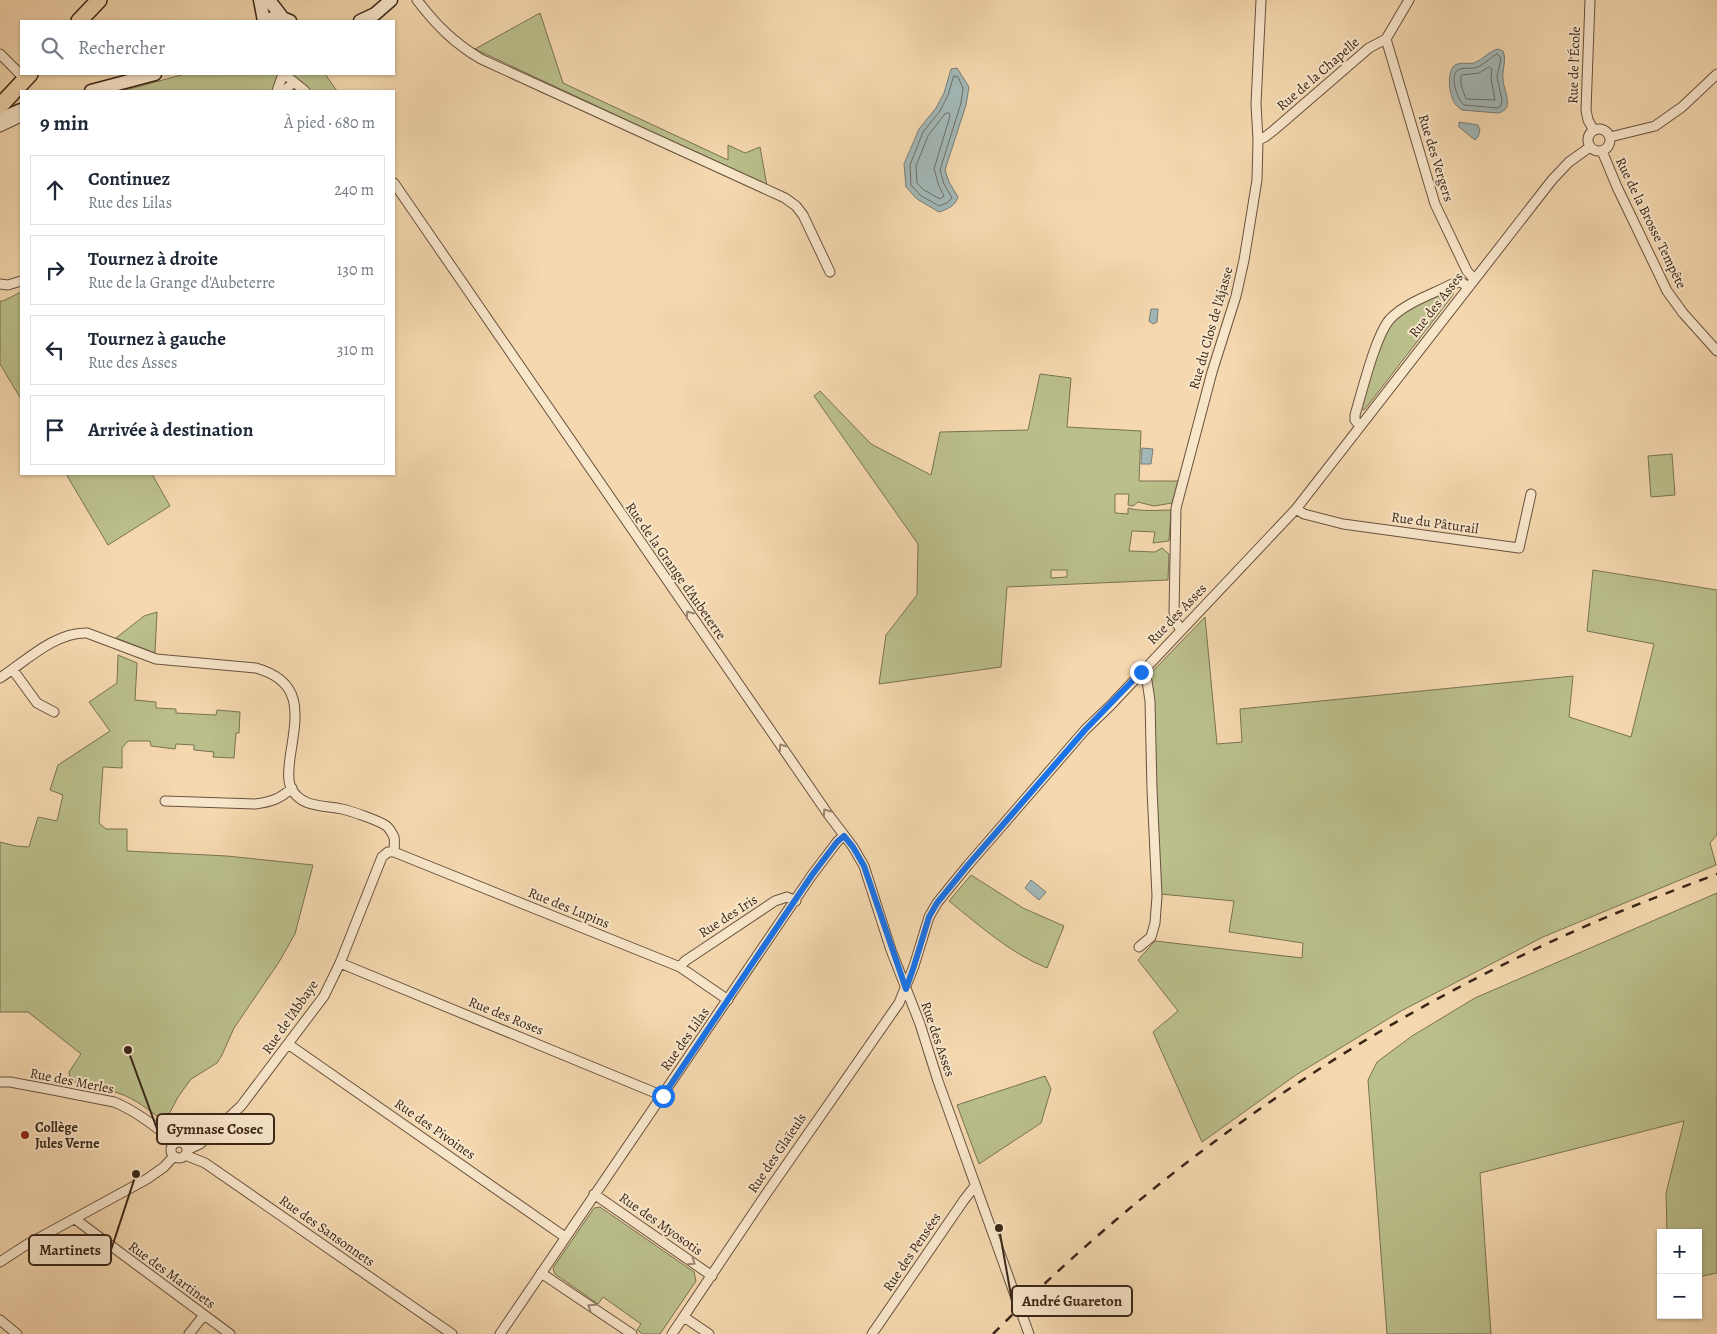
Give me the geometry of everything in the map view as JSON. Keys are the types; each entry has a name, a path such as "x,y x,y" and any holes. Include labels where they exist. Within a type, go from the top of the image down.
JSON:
{"main road":[{"path":"71,20 90,0"},
{"path":"80,20 99,0"},
{"path":"260,0 265,20"},
{"path":"269,0 286,19"},
{"path":"362,20 375,14 391,0"},
{"path":"267,20 272,17 286,19"},
{"path":"0,97 24,75"},
{"path":"0,106 24,75"},
{"path":"95,90 151,75"},
{"path":"0,119 20,110"}],"street":[{"path":"417,0 444,33 462,48 784,198 796,206 803,215 830,272"},
{"name":"Rue du Clos de l'Ajasse","path":"1181,630 1176,622 1174,612 1176,508 1212,372 1236,296 1244,260 1257,180 1258,140 1256,104 1261,0"},
{"path":"1386,39 1409,0"},
{"name":"Rue de l'École","path":"1590,0 1586,110 1593,130"},
{"name":"Rue de la Chapelle","path":"1258,140 1274,130 1368,48 1386,39"},
{"name":"Rue des Vergers","path":"1386,39 1435,204 1467,271 1474,279"},
{"path":"0,54 20,72"},
{"path":"1610,137 1655,126 1682,107 1717,74"},
{"path":"278,90 284,75"},
{"path":"286,90 292,78 304,90"},
{"path":"0,127 20,117"},
{"path":"1604,129 1610,137 1609,144 1602,151 1596,151 1588,143 1588,137 1593,130 1604,129"},
{"name":"Rue des Asses","path":"1025,1331 1020,1307 975,1186 920,1024 906,989 929,917 937,903 968,865 1085,730 1296,509 1560,170 1590,147"},
{"name":"Rue de la Brosse Tempête","path":"1602,151 1616,186 1667,291 1683,313 1717,351"},
{"name":"Rue de la Grange d'Aubeterre","path":"395,184 600,485 853,847 864,866 906,989"},
{"path":"0,284 8,285 20,281"},
{"path":"1360,426 1355,420 1355,415 1376,346 1387,322 1403,310 1452,284 1461,282 1468,287"},
{"name":"Rue du Pâturail","path":"1296,509 1304,514 1342,524 1518,548 1530,494"},
{"path":"0,678 52,642 64,635 77,632 87,633 156,659 256,668 269,672 288,687 294,698 296,714 288,778 292,788 306,803 315,806 343,809 386,825 394,837 394,852"},
{"path":"13,670 37,703 54,712"},
{"path":"1139,947 1151,937 1155,923 1157,896 1150,701 1148,681 1141,672"},
{"path":"165,801 255,804 269,802 282,797 292,788"},
{"name":"Rue des Lilas","path":"500,1334 796,900 837,842 844,836"},
{"name":"Rue de l'Abbaye","path":"186,1152 200,1144 241,1106 324,996 340,963 382,857 388,852 394,852"},
{"name":"Rue des Lupins","path":"394,852 680,967 728,1000"},
{"name":"Rue des Iris","path":"680,967 684,961 775,901 787,897 796,900"},
{"name":"Rue des Roses","path":"340,963 663,1096"},
{"name":"Rue des Glaïeuls","path":"672,1334 764,1197 899,1003 906,989"},
{"name":"Rue des Pivoines","path":"288,1044 565,1237"},
{"name":"Rue des Merles","path":"0,1078 10,1082"},
{"name":"Rue des Merles","path":"0,1082 10,1082 114,1102 161,1130 175,1143"},
{"path":"179,1142 184,1144 186,1152 178,1158 171,1151 172,1146 179,1142"},
{"name":"Rue des Sansonnets","path":"186,1152 205,1163 452,1334"},
{"path":"0,1262 26,1245 147,1179 164,1167 174,1156"},
{"name":"Rue des Pensées","path":"872,1334 975,1186"},
{"name":"Rue des Myosotis","path":"594,1194 712,1276"},
{"name":"Rue des Martinets","path":"74,1219 230,1334"},
{"path":"541,1273 632,1334"},
{"path":"189,1334 204,1315"},
{"path":"684,1317 709,1334"},
{"path":"0,1320 18,1334"}],"green space":[{"path":"540,13 563,83 728,160 728,145 745,153 760,147 767,186 475,49"},
{"path":"181,75 326,75 336,90 126,90"},
{"path":"1448,289 1454,291 1453,295 1369,404 1364,410 1360,409 1378,349 1394,319 1412,307"},
{"path":"20,292 20,397 0,364 0,301"},
{"path":"1040,374 1071,378 1067,427 1141,431 1139,481 1178,481 1172,503 1154,506 1138,502 1133,506 1128,505 1129,494 1115,494 1115,513 1128,514 1128,508 1171,510 1169,541 1153,543 1155,532 1132,531 1129,551 1155,552 1162,548 1169,554 1168,580 1007,587 1001,667 879,684 886,635 917,595 918,544 814,396 820,391 871,444 931,475 940,432 1028,430","holes":["1051,570 1067,570 1067,577 1051,578"]},
{"path":"1672,454 1675,495 1651,497 1648,456"},
{"path":"67,475 153,475 170,506 108,545"},
{"path":"1593,570 1717,590 1717,835 1710,843 1716,865 1543,937 1401,1011 1296,1075 1202,1142 1153,1032 1178,1011 1138,960 1155,941 1302,958 1303,943 1229,932 1234,901 1160,894 1151,673 1205,617 1217,744 1242,742 1240,709 1573,676 1569,717 1631,737 1654,644 1587,631"},
{"path":"157,612 155,653 116,638 144,616"},
{"path":"118,655 137,663 135,700 156,702 156,708 176,709 176,713 216,715 217,710 240,712 239,733 236,733 234,758 213,757 214,752 194,750 194,745 176,744 175,749 151,746 150,741 128,741 122,748 122,768 103,767 99,823 106,829 127,829 127,851 227,856 313,865 295,934 279,962 234,1028 217,1063 191,1079 178,1097 165,1122 131,1098 112,1091 88,1087 70,1079 69,1072 81,1054 28,1012 0,1012 0,842 29,847 38,817 57,821 63,795 50,790 58,765 110,731 89,702 117,683"},
{"path":"971,875 1023,908 1064,926 1047,968 1008,947 949,901"},
{"path":"1717,893 1717,1273 1702,1276 1702,1229 1667,1229 1666,1193 1684,1121 1480,1173 1491,1334 1387,1334 1368,1080 1377,1062 1412,1036 1475,998"},
{"path":"1045,1076 1051,1089 1041,1123 979,1164 957,1105"},
{"path":"600,1207 694,1272 696,1281 660,1334 643,1334 637,1330 641,1324 603,1297 598,1304 555,1274 553,1268 594,1208"}],"water":[{"path":"1498,49 1503,51 1504,55 1503,78 1507,103 1504,111 1498,113 1461,110 1456,105 1450,90 1450,73 1452,68 1458,64 1475,62"},
{"path":"957,68 969,87 966,105 945,170 949,182 958,197 951,207 939,212 917,199 906,187 904,164 919,129 936,108 944,93 951,69"},
{"path":"1459,122 1478,125 1480,130 1478,137 1475,140 1459,127"},
{"path":"1151,309 1158,309 1157,322 1153,324 1149,321"},
{"path":"1142,448 1153,449 1151,464 1141,464"},
{"path":"1031,880 1046,892 1039,900 1025,888"}],"railway":[{"path":"993,1334 1056,1273 1122,1215 1191,1159 1262,1107 1336,1059 1411,1014 1489,972 1586,926 1717,874"}],"place":[{"name":"Gymnase Cosec","path":"128,1050"},
{"name":"Collège Jules Verne","path":"25,1135"},
{"name":"Martinets","path":"136,1174"},
{"name":"André Guareton","path":"999,1228"}],"route":[{"path":"663,1096 812,875 837,842 844,836 864,866 891,950 906,989 929,917 937,903 982,848 1085,730 1141,672"}]}
